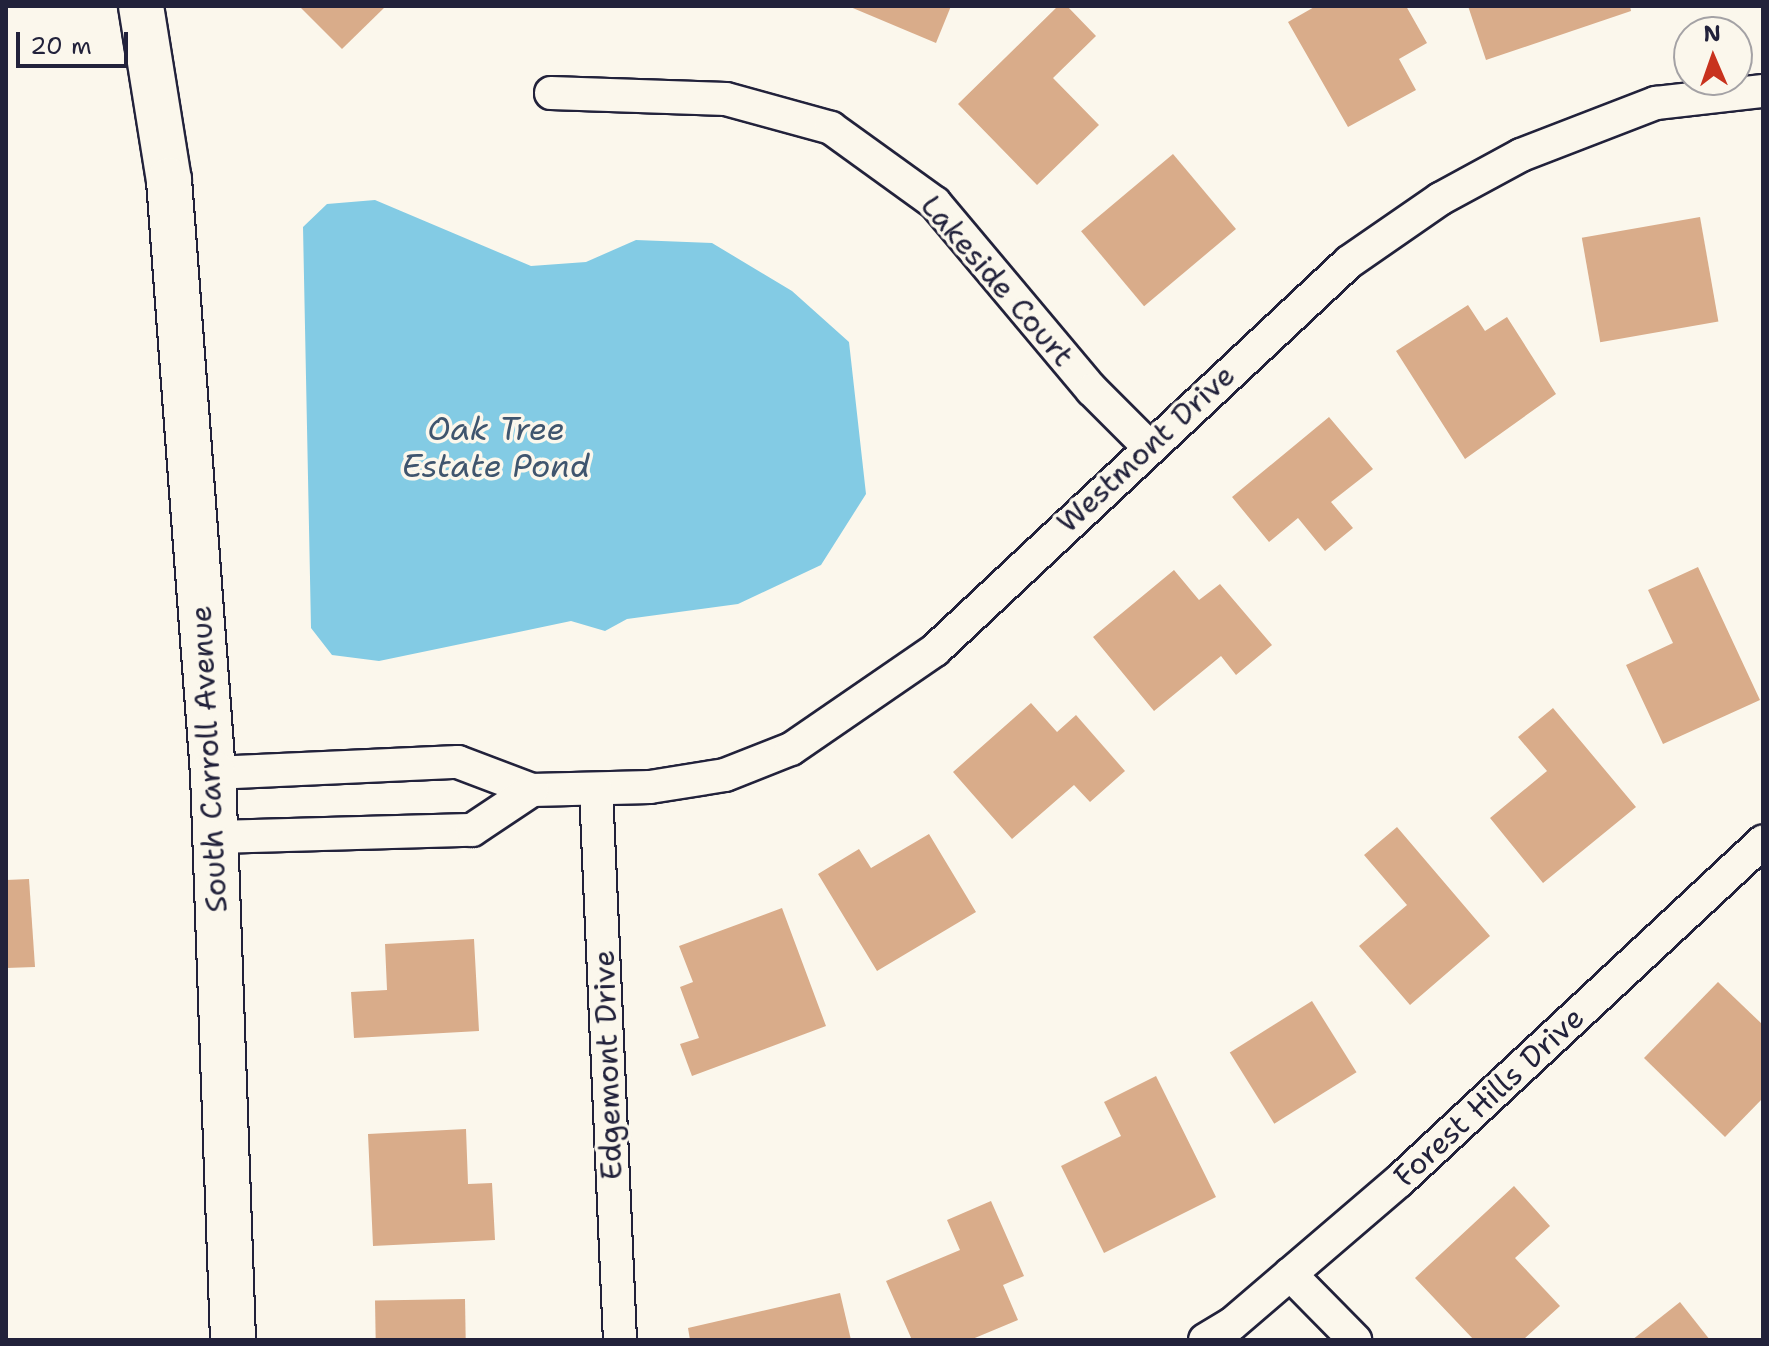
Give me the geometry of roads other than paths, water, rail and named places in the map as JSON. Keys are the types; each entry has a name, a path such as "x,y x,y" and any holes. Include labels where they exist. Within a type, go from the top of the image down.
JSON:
{"main road":[{"name":"South Carroll Avenue","path":"141,6 169,180 213,773 233,1340"},
{"name":"South Carroll Avenue","path":"169,180 171,6"}],"street":[{"name":"Westmont Drive","path":"213,773 458,762 532,790 596,789 725,775 791,749 935,650 1148,446 1349,262 1440,199 1521,155 1656,103 1763,91"},
{"name":"Lakeside Court","path":"551,93 726,99 831,128 935,203 1092,390 1148,446"},
{"name":"Edgemont Drive","path":"596,789 620,1340"},
{"path":"215,837 472,830 532,790"},
{"name":"Forest Hills Drive","path":"1205,1340 1290,1274 1399,1181 1762,845"},
{"path":"1290,1274 1355,1340"}],"water":[{"name":"Oak Tree Estate Pond","path":"375,200 531,266 586,262 636,240 712,243 792,291 849,342 866,494 821,565 738,604 627,619 605,631 571,621 379,661 332,655 311,628 303,227 327,204"}]}
